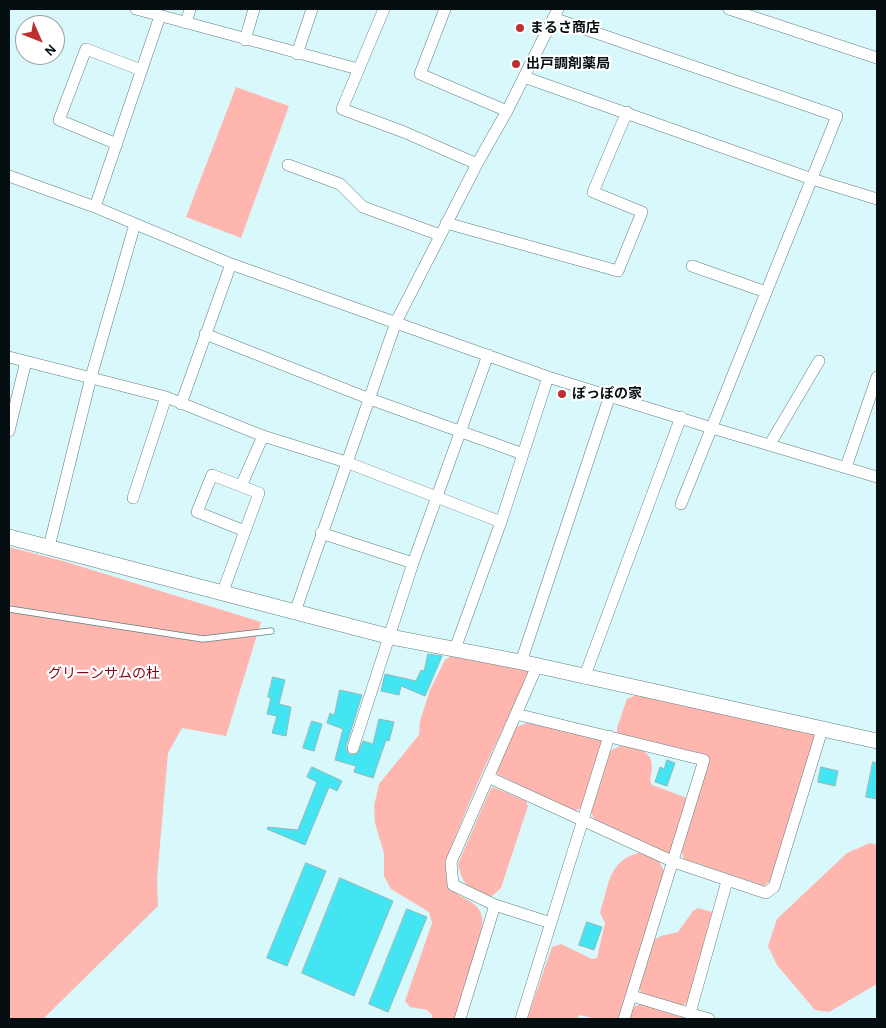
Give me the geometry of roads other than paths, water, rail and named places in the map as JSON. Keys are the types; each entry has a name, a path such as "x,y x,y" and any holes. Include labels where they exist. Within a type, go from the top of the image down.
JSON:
{"street":[{"path":"136,9 358,69"},
{"path":"186,23 190,9"},
{"path":"245,40 254,9"},
{"path":"297,54 312,9"},
{"path":"384,9 342,109 404,132 477,164"},
{"path":"444,9 420,74 507,111"},
{"path":"729,9 877,58"},
{"path":"295,612 396,322 477,164 507,111 556,13 837,116 681,504"},
{"path":"94,207 160,16"},
{"path":"117,144 58,120 86,49 141,70"},
{"path":"524,76 812,179 877,199"},
{"path":"446,223 618,271 642,212 593,192 627,112"},
{"path":"288,165 340,184 363,207 440,235"},
{"path":"9,176 94,207 231,264 548,376 712,428 877,477"},
{"path":"49,547 91,378 135,224"},
{"path":"181,404 231,264"},
{"path":"692,266 766,292"},
{"path":"205,334 370,400 524,454"},
{"path":"353,748 391,636 413,563 488,355"},
{"path":"9,357 166,398 263,436 346,462 501,522"},
{"path":"9,431 26,361"},
{"path":"770,444 819,361"},
{"path":"455,649 501,522 548,376"},
{"path":"846,467 877,377"},
{"path":"521,662 610,395"},
{"path":"133,498 166,398"},
{"path":"584,678 681,417"},
{"path":"241,486 263,436"},
{"path":"222,594 260,493 212,475 197,512 245,530"},
{"path":"322,533 413,563"},
{"path":"9,536 222,594 391,636 521,662 584,678 877,741"},
{"path":"537,666 451,862 453,884 495,905 551,923"},
{"path":"516,714 704,760 624,1019"},
{"path":"488,777 674,862 766,893 774,887 822,730"},
{"path":"522,1019 609,736"},
{"path":"690,1013 727,881"},
{"path":"460,1019 495,905"},
{"path":"632,996 709,1019"}],"lane":[{"path":"9,609 203,639 271,631"}],"place":[{"name":"まるさ商店","path":"520,28"},
{"name":"出戸調剤薬局","path":"516,64"},
{"name":"ぽっぽの家","path":"562,394"}],"park label":[{"name":"グリーンサムの杜","path":"104,674"}]}
